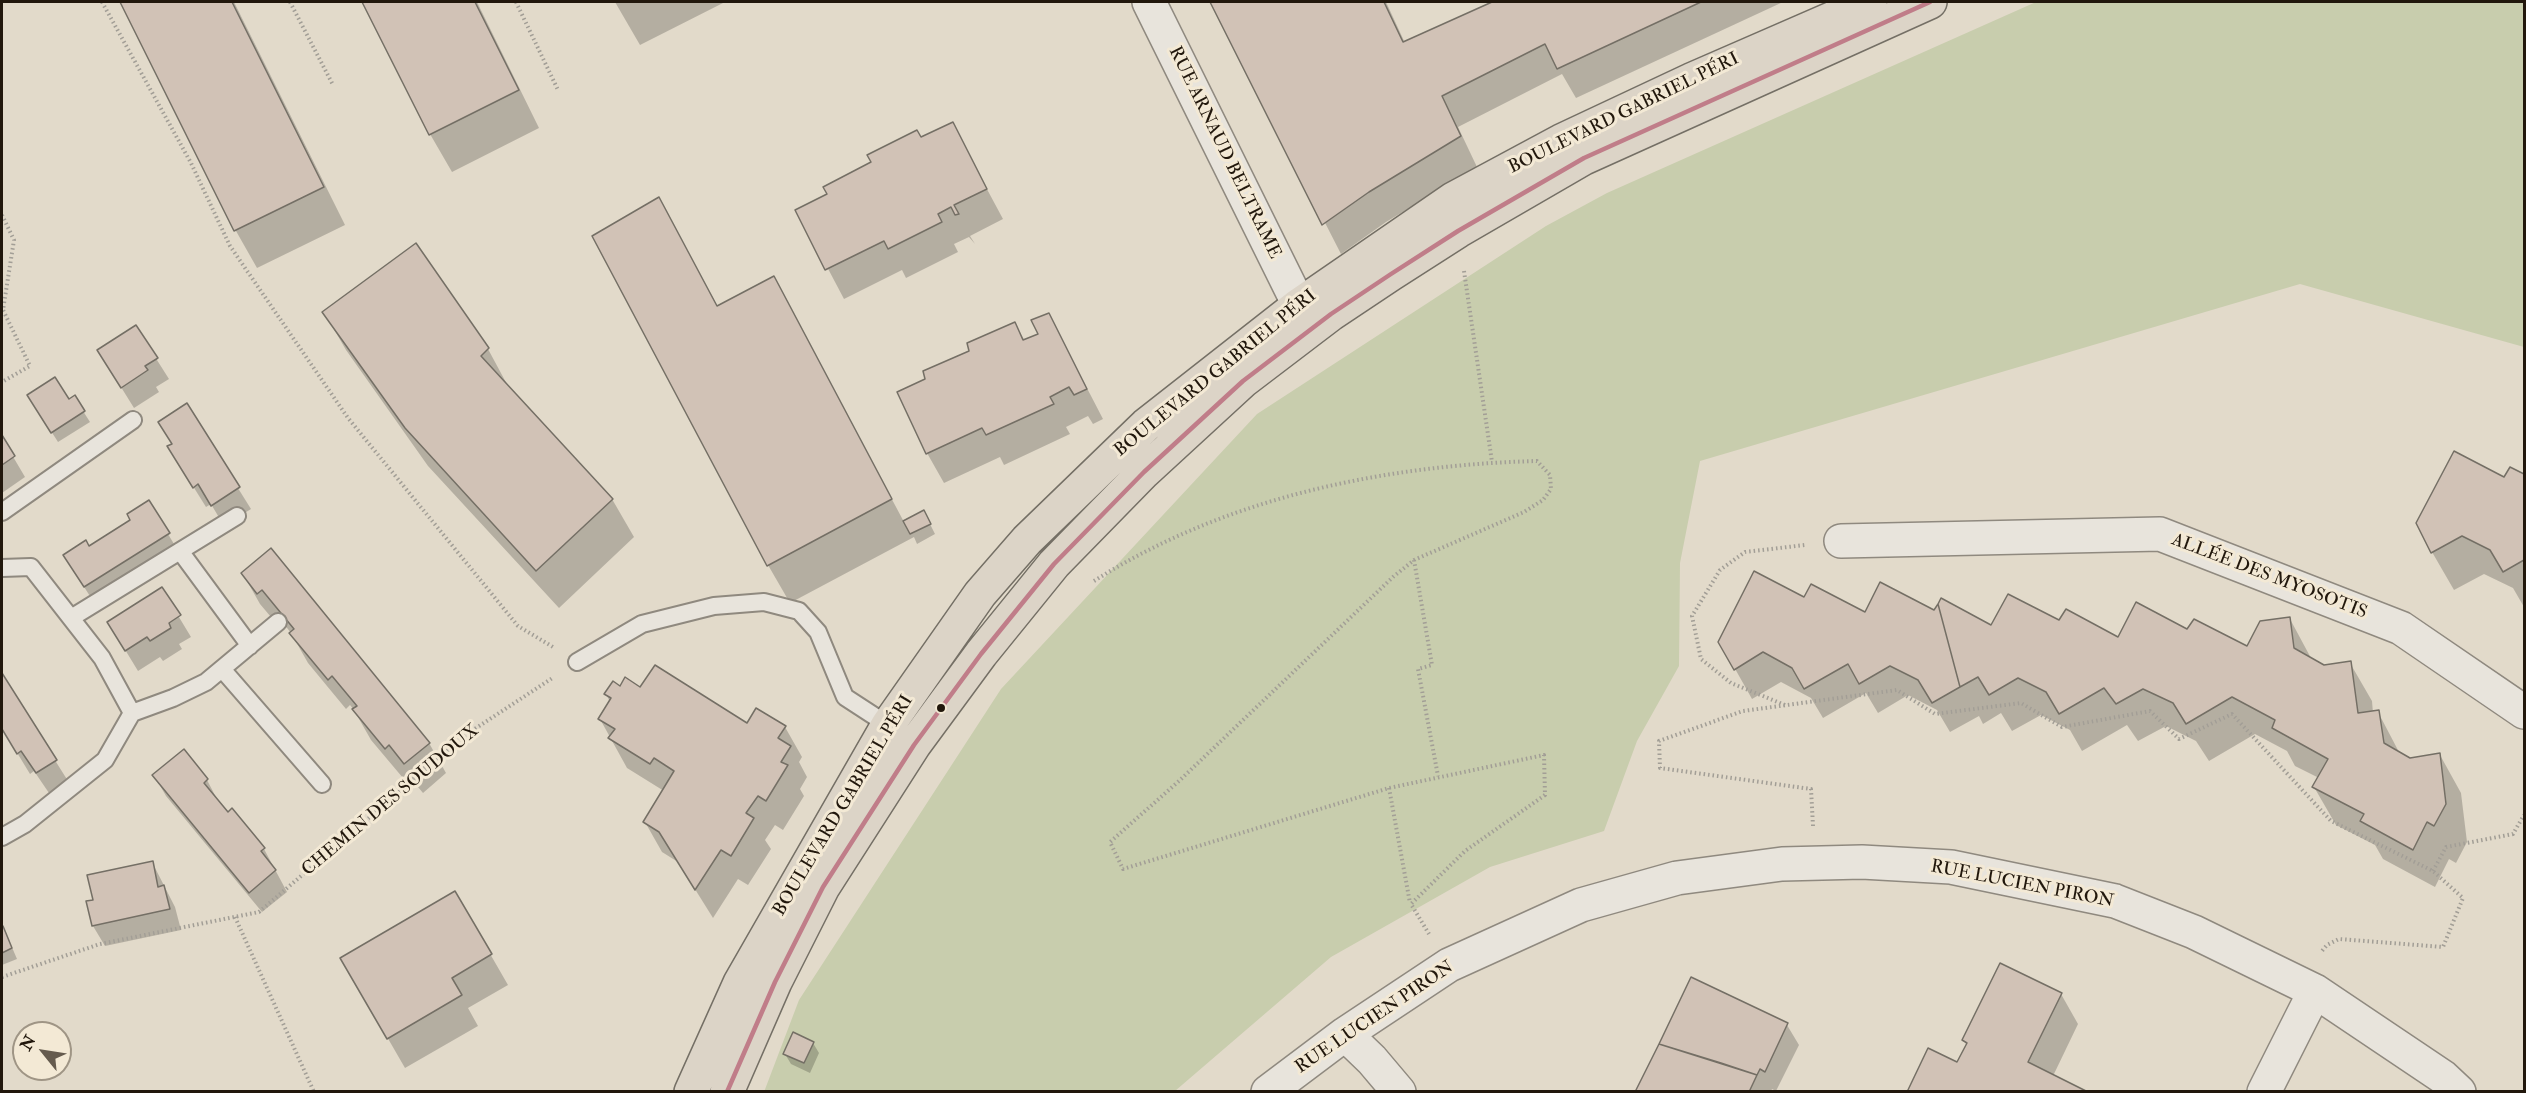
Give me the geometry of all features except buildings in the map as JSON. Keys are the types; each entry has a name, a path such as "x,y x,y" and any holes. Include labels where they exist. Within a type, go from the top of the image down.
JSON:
{"main road":[{"name":"BOULEVARD GABRIEL PÉRI","path":"691,1092 740,983 888,725 980,594 1027,540 1146,425 1299,304 1453,199 1561,141 1691,80 1870,2"},
{"name":"BOULEVARD GABRIEL PÉRI","path":"727,1092 775,982 824,887 907,755 981,654 1054,564 1144,472 1244,381 1331,314 1458,231 1584,158 1930,2"}],"street":[{"name":"RUE ARNAUD BELTRAME","path":"1149,2 1299,304"},
{"name":"ALLÉE DES MYOSOTIS","path":"1841,541 2160,534 2401,628 2524,712"},
{"name":"RUE LUCIEN PIRON","path":"1268,1092 1345,1034 1449,965 1581,905 1677,878 1759,867 1862,862 1952,867 2115,900 2194,932 2315,991 2443,1077 2459,1092"},
{"path":"2264,1092 2315,991"},
{"path":"1345,1034 1372,1060 1399,1092"}],"lane":[{"path":"2,512 134,420"},
{"path":"71,618 237,516"},
{"path":"180,551 250,646"},
{"path":"2,568 31,567 102,658 132,713"},
{"path":"577,662 642,624 714,606 764,602 799,611 818,632 845,697 888,725"},
{"path":"2,837 25,824 105,760 132,713 173,698 206,682 278,622"},
{"path":"222,669 322,784"}],"path":[{"path":"102,2 211,205 230,246 348,418 518,626 577,662"},
{"path":"290,2 333,85"},
{"path":"516,2 558,90"},
{"path":"2,215 14,240 3,310 30,366 2,382"},
{"path":"1458,231 1492,462"},
{"path":"1085,586 1120,564 1212,520 1324,487 1391,473 1492,462 1537,461 1550,475 1551,489 1543,500 1524,512 1414,560 1393,577 1171,788 1110,842 1123,869 1389,788 1544,755 1545,795 1465,851 1411,904"},
{"path":"1786,705 1731,683 1701,659 1692,616 1720,570 1745,552 1841,541"},
{"path":"1414,560 1432,665 1418,669 1438,776"},
{"name":"CHEMIN DES SOUDOUX","path":"2,977 100,944 259,912 467,734 577,662"},
{"path":"1816,863 1811,789 1660,768 1659,741 1743,711 1897,690 1935,714 2021,703 2062,727 2150,711 2179,739 2232,714 2331,820 2433,871 2463,898 2444,947 2339,939 2327,945 2319,955"},
{"path":"1389,788 1411,904 1449,965"},
{"path":"2433,871 2446,847 2513,834 2524,815"},
{"path":"235,916 314,1092"}],"green space":[{"path":"2036,2 2524,2 2524,347 2300,284 1700,461 1680,563 1679,666 1637,741 1604,831 1490,867 1331,957 1175,1091 764,1092 799,1000 1001,689 1257,414 1546,226 1607,193"}],"transit line":[{"path":"727,1092 775,982 823,887 914,745 981,654 1054,564 1144,472 1243,381 1331,314 1391,274 1458,231 1584,158 1930,2"}]}
